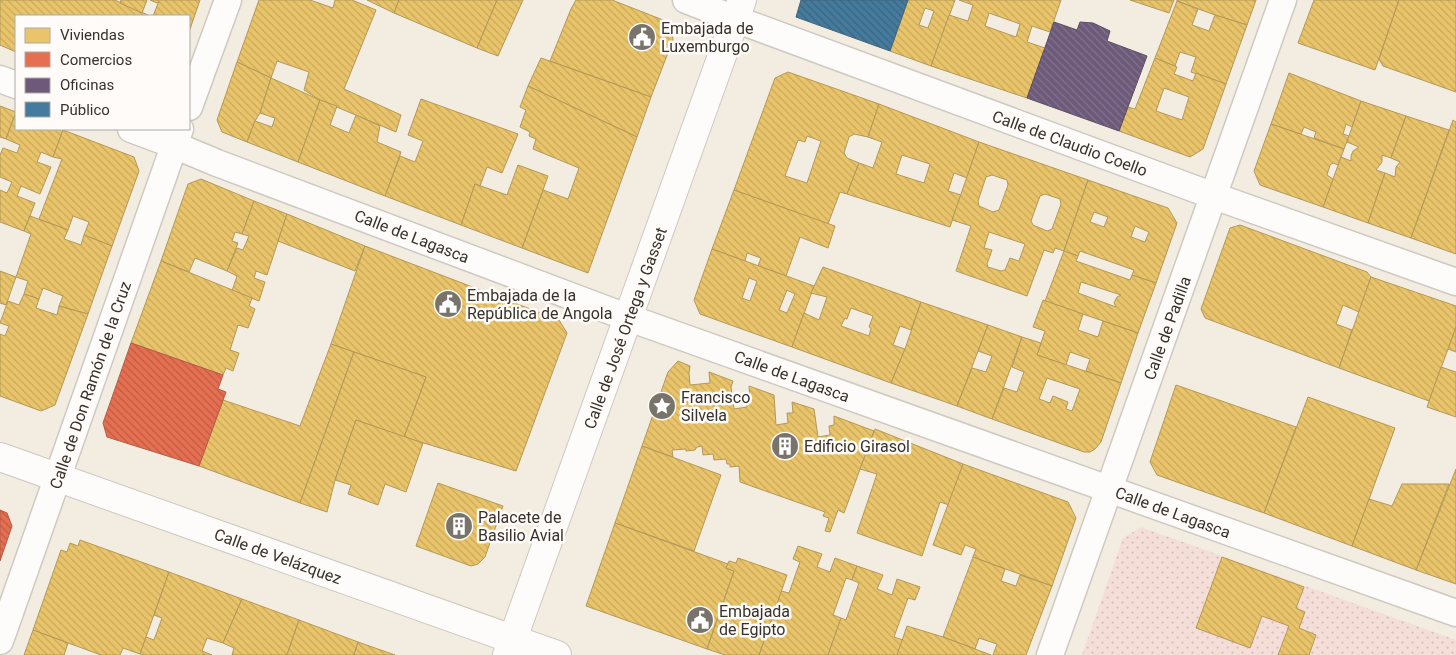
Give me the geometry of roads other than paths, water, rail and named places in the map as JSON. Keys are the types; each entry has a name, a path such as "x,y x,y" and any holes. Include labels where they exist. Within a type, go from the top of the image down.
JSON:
{"street":[{"path":"190,104 228,0"},
{"name":"Calle de Claudio Coello","path":"686,0 738,10 1214,196 1456,282"},
{"name":"Calle de Padilla","path":"1050,655 1283,0"},
{"name":"Calle de José Ortega y Gasset","path":"510,647 738,10"},
{"path":"0,79 15,85"},
{"name":"Calle de Lagasca","path":"137,130 177,137 217,164 629,318 1456,613"},
{"name":"Calle de Don Ramón de la Cruz","path":"0,641 177,137"},
{"name":"Calle de Velázquez","path":"0,457 58,477 510,647 557,655"}],"place":[{"name":"Embajada de Luxemburgo","path":"642,37"},
{"name":"Embajada de la República de Angola","path":"448,304"},
{"name":"Francisco Silvela","path":"662,406"},
{"name":"Edificio Girasol","path":"785,446"},
{"name":"Palacete de Basilio Avial","path":"459,526"},
{"name":"Embajada de Egipto","path":"700,620"}]}
